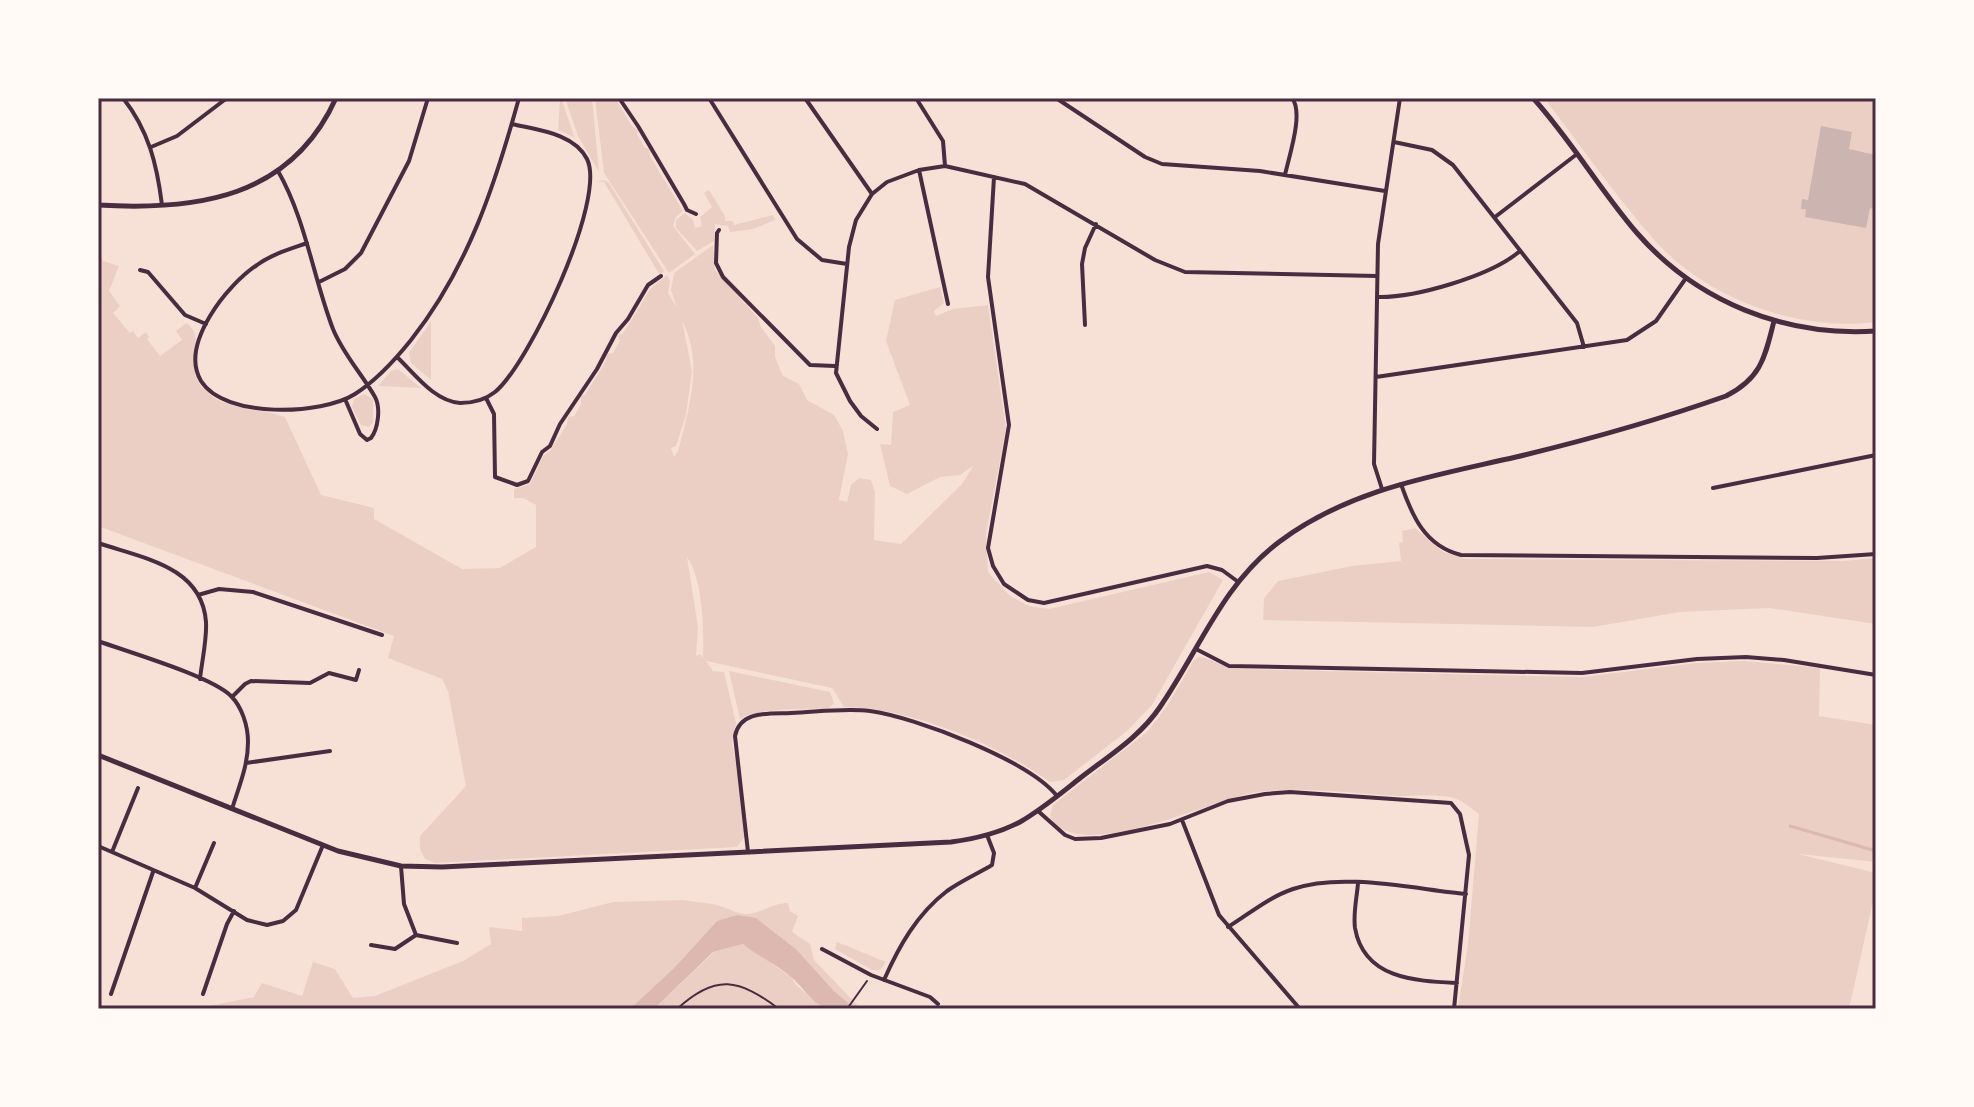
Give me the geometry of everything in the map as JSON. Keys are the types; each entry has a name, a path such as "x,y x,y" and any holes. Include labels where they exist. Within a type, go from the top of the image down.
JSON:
{"street":[{"path":"123,98 151,147 163,207"},
{"path":"151,147 177,136 227,98"},
{"path":"98,205 163,207 232,194 278,171 311,141 336,98"},
{"path":"319,282 345,269 356,260 365,245 409,161 428,98"},
{"path":"307,243 274,255 248,272 226,293 206,324 196,349 196,365 206,387 219,397 248,406 304,409 345,399 367,385 397,357 437,304 466,253 483,216 519,98"},
{"path":"619,98 687,210 696,214"},
{"path":"709,98 797,239 822,260 847,264"},
{"path":"805,98 872,194"},
{"path":"916,98 943,141 945,166"},
{"path":"1056,98 1154,162 1285,175 1385,191"},
{"path":"1285,175 1298,114 1297,103 1292,98"},
{"path":"1382,489 1374,464 1378,235 1400,98"},
{"path":"1533,98 1644,241 1686,278 1735,307 1774,321 1821,330 1876,331"},
{"path":"397,357 442,397 460,403 486,398 507,378 549,305 573,248 591,184 588,162 578,147 555,135 512,124"},
{"path":"1394,142 1426,148 1445,158 1577,323 1584,347"},
{"path":"1495,217 1577,154"},
{"path":"877,429 861,416 850,401 838,381 835,366 847,264 853,229 860,211 872,194 887,182 919,170 945,166 1015,180 1037,189 1155,260 1185,272 1377,276"},
{"path":"919,170 948,304"},
{"path":"278,171 307,243 336,335 378,403 376,430 371,438 367,440 360,434 345,399"},
{"path":"994,176 988,277 1009,425 988,536 990,557 998,576 1019,596 1044,603 1207,566 1217,568 1237,581"},
{"path":"1085,325 1082,264 1085,248 1096,224"},
{"path":"719,230 716,263 723,277 810,365 835,366"},
{"path":"1377,297 1408,296 1489,270 1504,264 1520,251"},
{"path":"140,270 148,272 185,315 206,324"},
{"path":"486,398 494,414 495,477 506,479 514,485 522,484 528,481 542,452 550,446 567,412 648,285 661,276"},
{"path":"1375,377 1620,342 1650,327 1686,278"},
{"path":"98,755 323,845 362,859 401,866 442,867 951,842 987,835 1038,811 1149,721 1237,581 1268,551 1298,529 1382,489 1572,442 1726,396 1744,385 1761,365 1774,321"},
{"path":"1713,488 1876,455"},
{"path":"1401,484 1420,529 1439,546 1461,555 1817,558 1876,554"},
{"path":"98,543 177,571 191,584 204,610 206,626 200,679"},
{"path":"198,595 219,589 253,592 382,635"},
{"path":"98,641 200,679 232,697 245,719 248,740 246,763 232,809"},
{"path":"1194,648 1229,666 1571,674 1697,659 1746,657 1876,675"},
{"path":"232,697 251,681 310,683 329,673 356,680 359,670"},
{"path":"748,852 735,736 739,725 753,716 855,710 903,718 1028,771 1057,796"},
{"path":"246,763 330,751"},
{"path":"112,852 138,788"},
{"path":"1038,811 1056,829 1075,839 1127,834 1182,820 1228,801 1278,792 1447,801 1455,805 1460,814 1469,848 1454,1009"},
{"path":"1182,820 1213,904 1228,927 1300,1009"},
{"path":"884,980 904,940 931,905 964,880 992,865 994,853 987,835"},
{"path":"195,888 214,843"},
{"path":"98,846 195,888 261,925 276,924 288,918 303,898 323,845"},
{"path":"401,866 404,904 416,935"},
{"path":"111,994 154,871"},
{"path":"1228,927 1276,896 1323,882 1466,894"},
{"path":"1358,883 1356,929 1373,962 1390,974 1406,979 1457,983"},
{"path":"203,994 234,911"},
{"path":"371,945 395,949 416,935 457,943"},
{"path":"822,949 871,975 930,997 938,1004"}],"path":[{"path":"847,1009 871,975"},
{"path":"677,1009 705,989 731,984 755,991 779,1009"}],"shaded area":[{"path":"560,98 574,136 573,137 558,130"},
{"path":"565,98 592,98 599,172 578,136"},
{"path":"595,98 615,98 632,126 638,130 645,148 649,148 650,156 683,211 676,217 673,226 695,254 669,273 604,173"},
{"path":"1547,98 1876,98 1876,322 1847,324 1788,316 1758,308 1703,281 1679,264 1643,227"},
{"path":"604,180 609,183 664,271 660,275 604,182 597,182"},
{"path":"709,190 725,221 733,221 734,225 773,215 775,220 753,229 730,232 728,226 715,224 714,241 697,251 676,228 676,220 685,213 693,220 695,228 702,226 700,217 712,207 704,193"},
{"path":"713,245 715,270 758,318 775,346 775,357 783,376 799,384 807,400 834,415 843,431 848,454 839,500 847,502 851,485 859,478 871,480 875,492 874,540 901,544 962,484 974,465 960,475 940,477 907,494 890,486 880,444 891,445 893,412 910,405 886,341 895,300 940,287 944,303 934,311 936,316 953,309 988,305 1006,429 986,533 988,572 1010,596 1029,606 1049,609 1209,572 1223,580 1152,705 1127,731 1064,780 1050,782 1010,757 943,727 870,708 844,707 832,688 706,661 713,671 724,672 736,723 732,742 745,836 737,847 435,863 425,859 420,849 420,836 466,786 448,691 442,679 388,658 394,636 98,526 100,255 103,261 119,266 109,291 120,306 113,313 130,333 133,331 138,338 146,332 147,339 160,356 182,340 176,331 186,323 195,336 194,364 199,384 225,403 285,417 321,495 374,508 374,519 462,569 500,568 536,547 536,505 523,498 514,498 514,489 530,484 543,456 550,451 567,424 568,417 574,416 581,404 581,396 585,395 606,361 607,354 613,353 620,341 618,336 624,332 651,288 667,275 670,281 668,293 677,308 671,290 674,273","holes":["682,321 689,336 693,369 690,402 674,457 671,448 676,446 686,415 692,371","687,557 699,592 703,658 700,654 696,656 698,627"]},
{"path":"431,321 431,380 411,363 409,353"},
{"path":"398,369 421,388 378,386 391,371"},
{"path":"364,394 373,399 373,423 368,427 361,425 352,407 354,399"},
{"path":"1415,528 1443,552 1467,559 1843,561 1876,558 1876,624 1769,608 1680,612 1593,627 1263,620 1264,598 1278,581 1352,566 1401,561 1399,543 1403,542 1402,531"},
{"path":"1199,657 1237,669 1582,677 1696,663 1745,661 1820,668 1819,716 1876,725 1876,862 1798,854 1876,873 1876,888 1849,1009 1458,1009 1468,944 1479,814 1453,798 1275,790 1238,797 1116,833 1088,835 1065,830 1050,816 1053,805 1147,732"},
{"path":"729,671 830,692 834,703 829,708 758,712 740,719"},
{"path":"684,900 747,914 788,903 790,911 798,916 792,932 810,944 814,960 861,1009 855,1009 834,991 796,949 756,918 717,921 675,967 630,1009 194,1009 254,997 262,983 302,996 313,962 335,969 353,998 375,996 463,961 491,944 489,927 522,931 522,918 558,916 613,902"},
{"path":"737,915 756,918 796,949 855,1009 823,1007 786,973 743,944 713,952 654,1009 630,1009 675,967 717,921"},
{"path":"837,942 886,962 880,970 872,970 835,949"},
{"path":"743,944 791,977 796,985 826,1009 654,1009 714,952"}],"building":[{"path":"1821,126 1852,132 1849,149 1876,155 1876,196 1866,228 1805,217 1806,209 1801,209 1802,199 1808,200"}],"waterway":[{"path":"1790,826 1876,851"}]}
